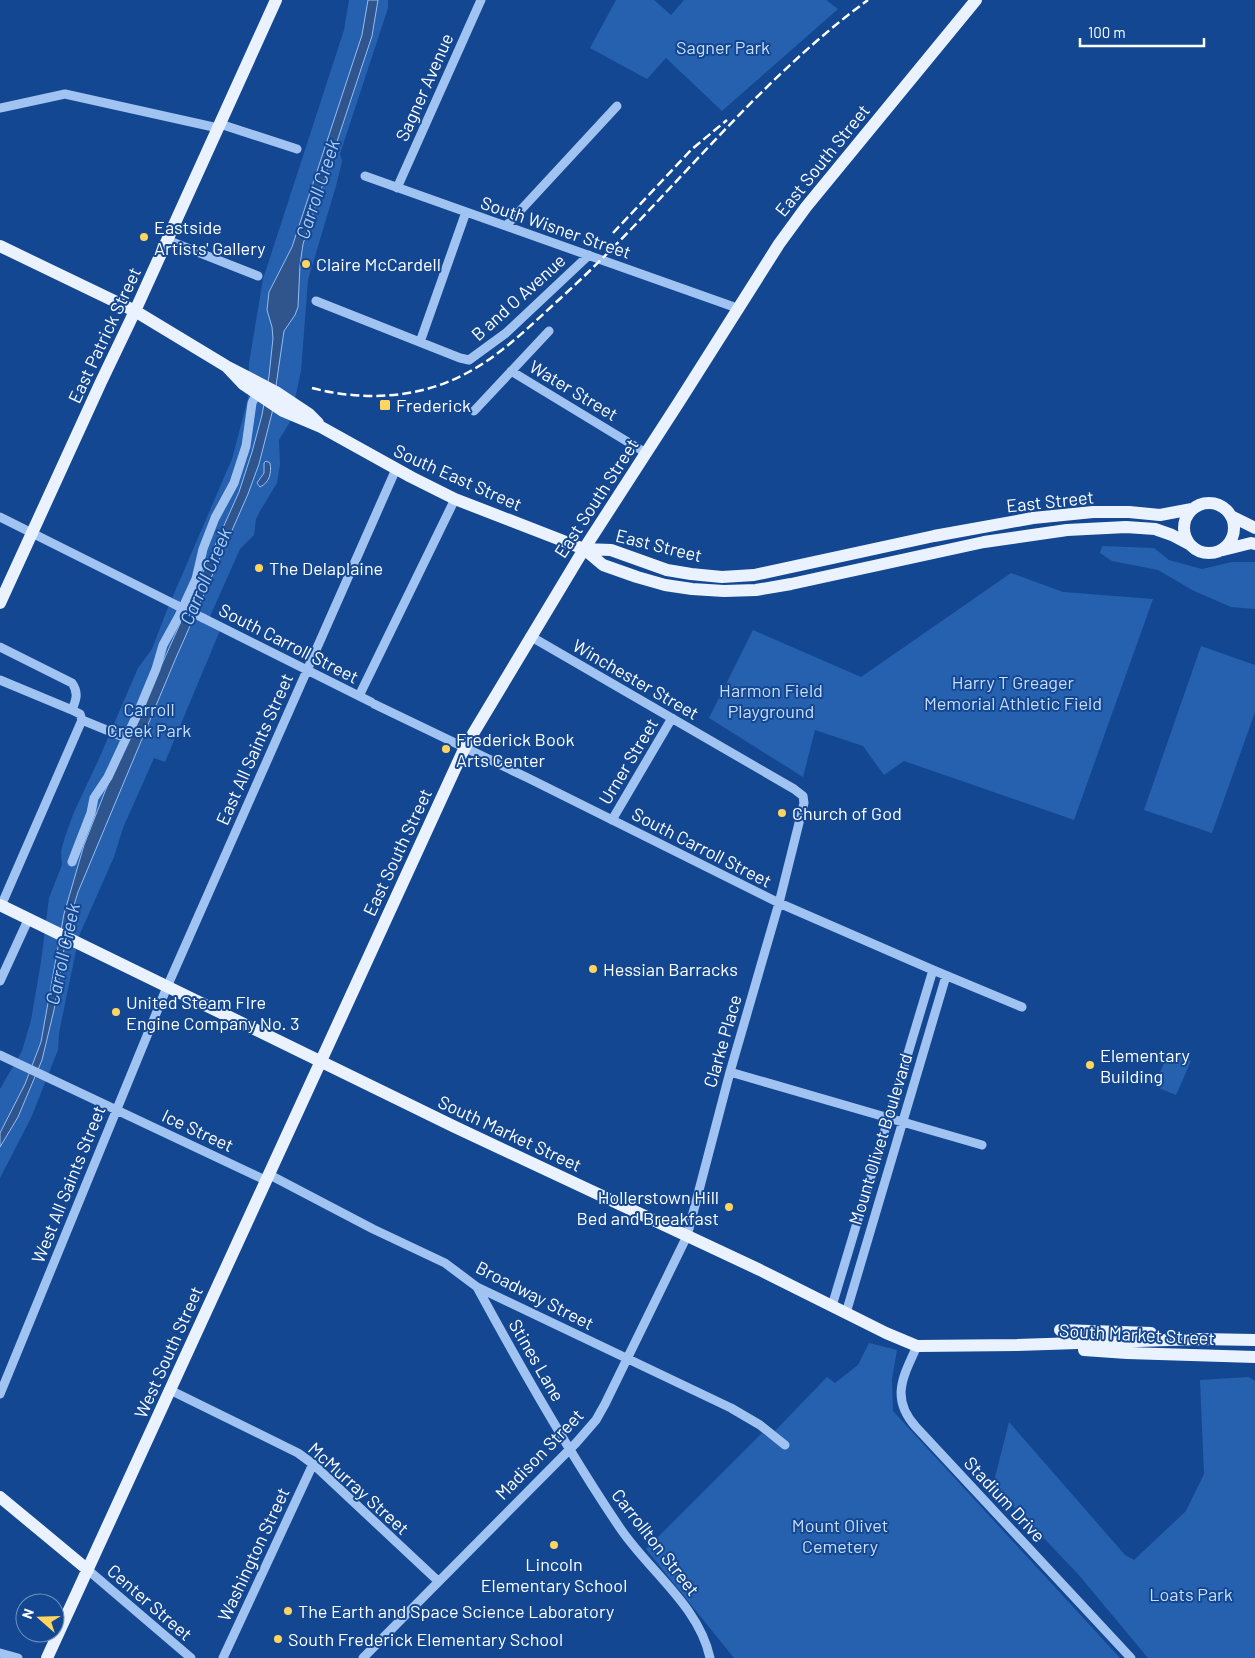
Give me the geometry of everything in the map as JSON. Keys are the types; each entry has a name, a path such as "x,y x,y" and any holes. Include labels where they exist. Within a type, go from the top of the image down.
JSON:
{"main road":[{"name":"East Patrick Street","path":"0,603 136,311 276,0"},
{"name":"East South Street","path":"320,1061 464,747 530,636 737,308 792,225 976,0"},
{"name":"South East Street","path":"0,246 136,311 226,366 243,384 260,394 275,398 308,414 321,427 396,469 455,499 584,550"},
{"path":"1223,550 1230,542 1234,532 1234,523 1231,516 1225,509 1216,504 1206,503 1192,509 1185,518 1184,536 1189,544 1199,552 1206,554 1214,553 1255,544"},
{"name":"East Street","path":"584,550 611,550 667,570 691,574 722,577 754,575 934,536 1033,518 1093,512 1129,512 1160,515 1192,509"},
{"path":"1231,516 1255,528"},
{"name":"East Street","path":"584,550 603,565 637,577 665,585 724,591 756,590 791,584 984,542 1067,530 1126,527 1155,529 1189,544"},
{"name":"South Market Street","path":"1,906 455,1127 687,1236 886,1333 917,1346 1198,1339 1255,1340"},
{"name":"West South Street","path":"47,1658 320,1061"},
{"path":"1060,1330 1159,1333 1198,1339"},
{"name":"South Market Street","path":"1017,1345 1127,1353 1255,1356"},
{"path":"0,1497 88,1570"}],"street":[{"name":"Sagner Avenue","path":"397,188 481,0"},
{"path":"0,108 65,94 219,126 297,149"},
{"path":"506,226 617,106"},
{"name":"South Wisner Street","path":"364,176 737,308"},
{"path":"316,301 420,342 466,212"},
{"path":"167,240 258,276"},
{"name":"B and O Avenue","path":"420,342 469,360 506,333 589,255"},
{"path":"474,411 549,331"},
{"name":"Water Street","path":"511,371 646,453"},
{"path":"72,862 91,813 94,798 108,777 156,669 162,645 179,616 196,579 203,548 215,518 239,470 246,446 252,403 260,394"},
{"name":"East All Saints Street","path":"167,987 396,469"},
{"path":"359,696 455,499"},
{"name":"South Carroll Street","path":"0,517 779,903 1022,1007"},
{"name":"Winchester Street","path":"530,636 803,796"},
{"path":"0,647 72,683 76,689 77,697 72,710"},
{"path":"0,680 72,710 80,714 82,720 1,906"},
{"name":"Urner Street","path":"612,820 672,718"},
{"path":"82,720 126,738"},
{"name":"Clarke Place","path":"687,1236 730,1072 779,903 804,803 803,796"},
{"path":"0,981 28,920"},
{"name":"Mount Olivet Boulevard","path":"832,1306 933,970"},
{"name":"Mount Olivet Boulevard","path":"846,1312 946,976"},
{"name":"West All Saints Street","path":"0,1394 167,987"},
{"name":"Ice Street","path":"0,1055 266,1177"},
{"path":"730,1072 982,1145"},
{"name":"Broadway Street","path":"266,1177 445,1263 477,1287 731,1408 760,1425 785,1445"},
{"name":"Madison Street","path":"363,1658 570,1449 596,1420 687,1236"},
{"name":"Stines Lane","path":"477,1287 570,1449"},
{"name":"Stadium Drive","path":"917,1346 909,1361 902,1389 901,1403 905,1414 1131,1658"},
{"name":"McMurray Street","path":"170,1390 298,1453 313,1464 438,1581"},
{"name":"Carrollton Street","path":"570,1449 622,1531 688,1611 705,1640 710,1658"},
{"name":"Washington Street","path":"223,1658 313,1464"},
{"name":"Center Street","path":"88,1570 191,1658"},
{"path":"0,1653 18,1658"}],"green space":[{"name":"Carroll Creek Park","path":"349,0 388,0 388,8 340,154 342,161 336,186 308,280 301,371 290,422 279,440 280,464 277,483 256,519 254,535 240,549 208,621 221,628 165,762 154,758 123,828 114,857 79,936 59,1033 58,1050 31,1118 0,1178 0,1089 22,1051 31,1020 49,898 62,865 61,851 65,837 74,812 138,668 152,649 232,459 248,398 249,363 263,279 344,30"},
{"name":"Sagner Park","path":"616,0 654,0 671,15 684,0 826,0 838,9 722,111 666,58 647,79 590,48"},
{"path":"1102,546 1154,548 1169,560 1202,569 1232,562 1255,562 1255,609 1231,607 1194,591 1158,570 1112,561 1100,553"},
{"name":"Harry T Greager Memorial Athletic Field","path":"1011,573 1063,592 1153,599 1074,820 904,761 884,775 863,746 815,730 803,777 709,718 753,630 861,677"},
{"path":"1201,646 1255,665 1255,712 1212,833 1144,810"},
{"path":"1169,1052 1191,1061 1176,1095 1154,1086"},
{"name":"Mount Olivet Cemetery","path":"869,1343 897,1350 892,1379 893,1411 1120,1658 734,1658 646,1549 762,1433 768,1437 772,1434 827,1377 835,1383 858,1365"},
{"name":"Loats Park","path":"1249,1377 1255,1381 1255,1658 1148,1658 1078,1574 993,1485 1009,1422 1125,1555 1134,1560 1186,1511 1204,1474 1200,1380"}],"water":[{"name":"Carroll Creek","path":"368,0 378,0 372,36 303,244 298,307 284,331 272,413 259,464 248,494 175,660 78,892 68,925 54,1010 42,1060 18,1117 0,1147 0,1133 25,1084 41,1042 64,914 84,845 106,789 239,492 252,452 262,415 269,376 273,338 267,310 269,292 292,247 362,35"},
{"path":"266,461 270,463 271,470 268,480 260,487 257,483 264,473 264,463"}],"pier":[{"path":"189,599 202,605 193,623 181,617"}],"railway":[{"path":"312,388 350,395 369,396 408,393 445,383 490,359 528,328 602,258 787,68 826,33 868,0"},
{"path":"613,233 692,149 727,120"}],"place":[{"name":"Eastside Artists' Gallery","path":"144,237"},
{"name":"Claire McCardell","path":"306,264"},
{"name":"Frederick","path":"385,405"},
{"name":"The Delaplaine","path":"259,568"},
{"name":"Frederick Book Arts Center","path":"446,749"},
{"name":"Church of God","path":"782,813"},
{"name":"Hessian Barracks","path":"593,969"},
{"name":"United Steam FIre Engine Company No. 3","path":"116,1012"},
{"name":"Elementary Building","path":"1090,1065"},
{"name":"Hollerstown Hill Bed and Breakfast","path":"729,1207"},
{"name":"Lincoln Elementary School","path":"554,1545"},
{"name":"The Earth and Space Science Laboratory","path":"288,1611"},
{"name":"South Frederick Elementary School","path":"278,1639"}],"park label":[{"name":"Harmon Field Playground","path":"771,700"}]}
